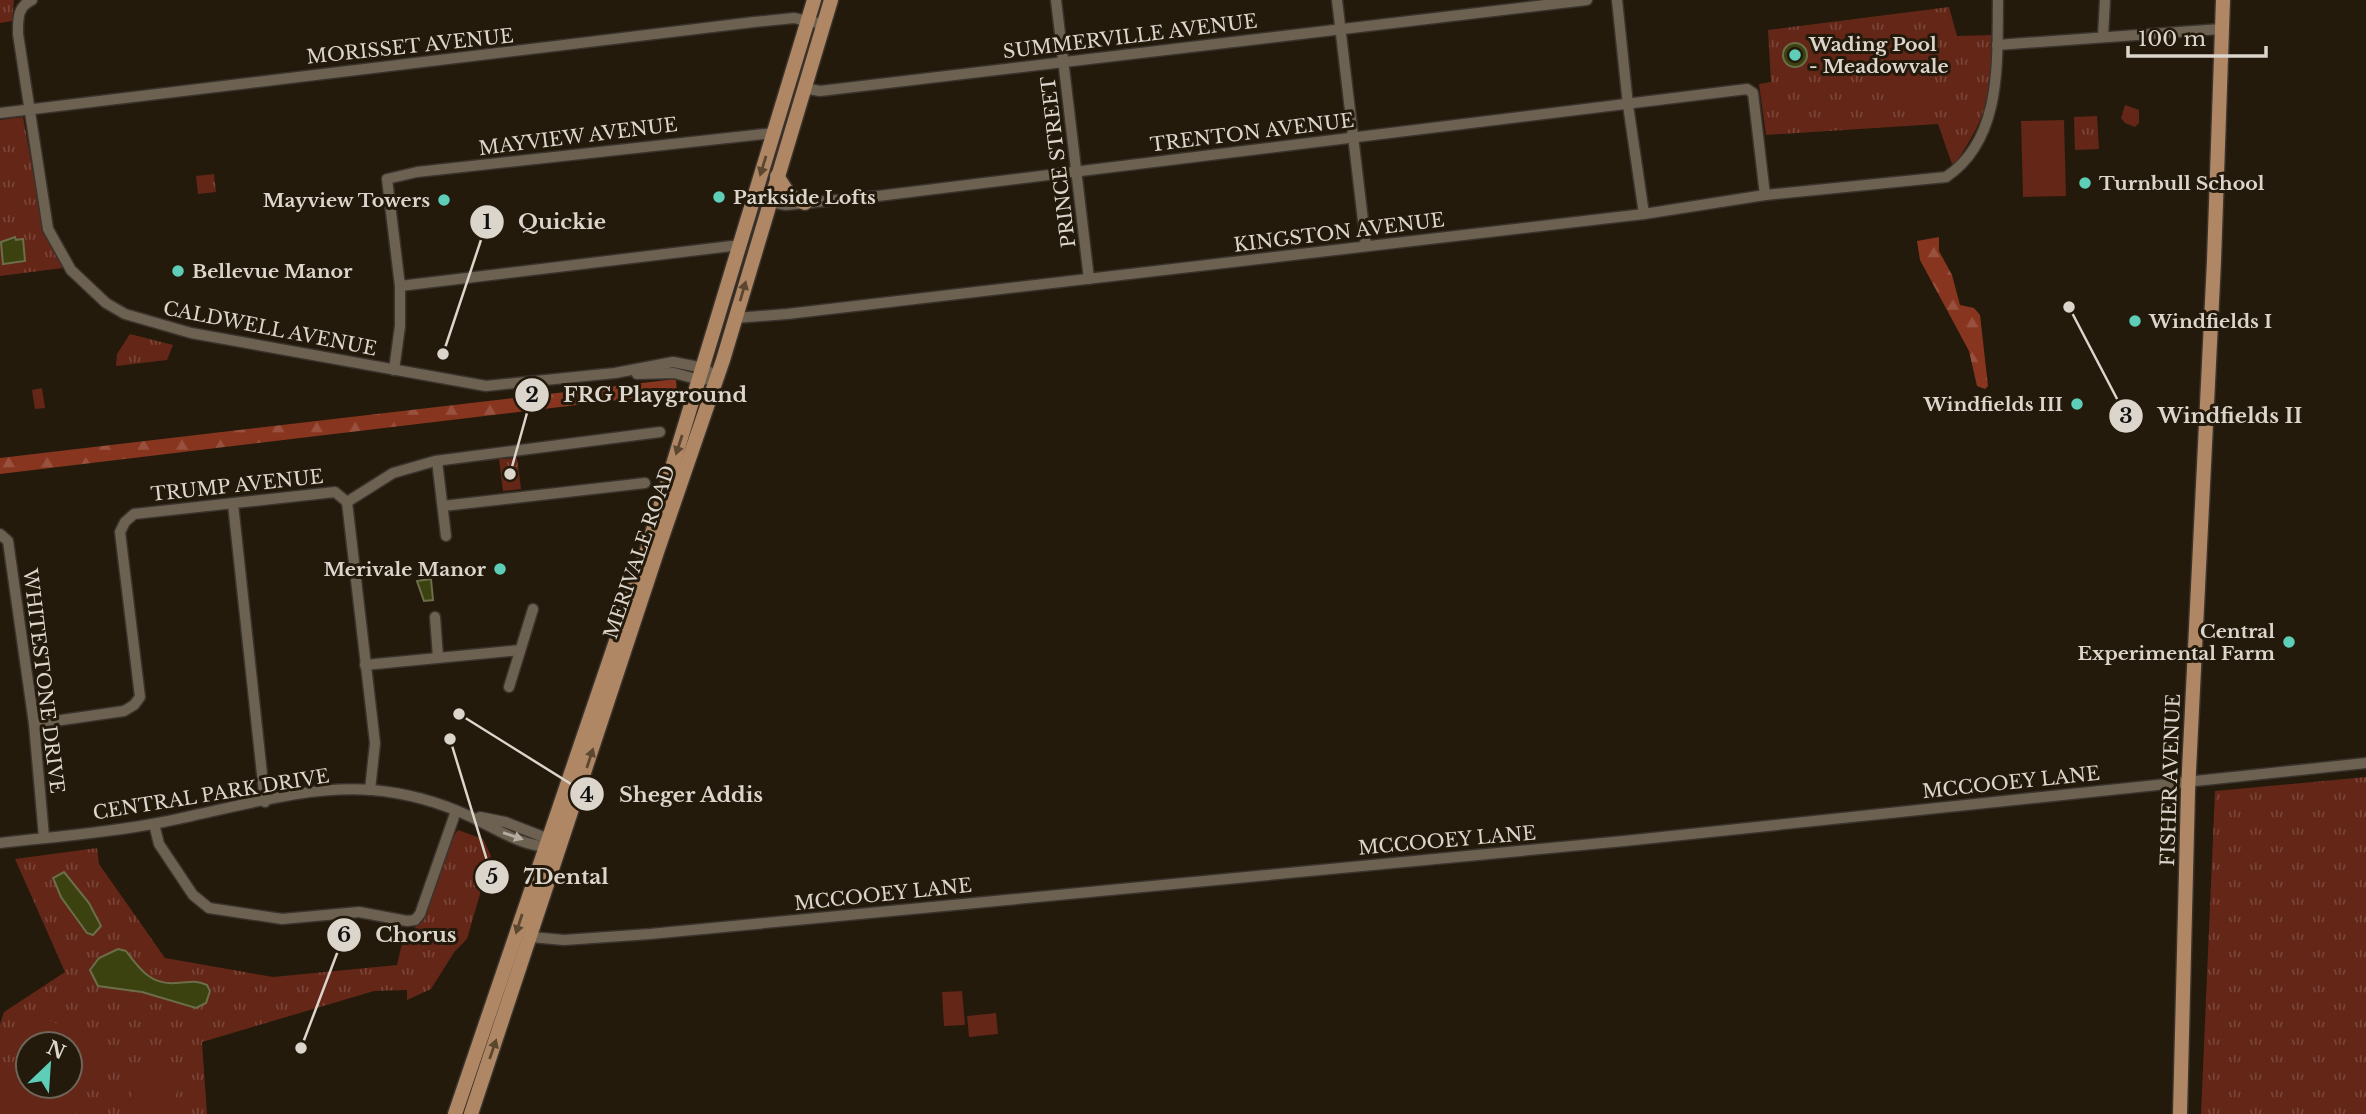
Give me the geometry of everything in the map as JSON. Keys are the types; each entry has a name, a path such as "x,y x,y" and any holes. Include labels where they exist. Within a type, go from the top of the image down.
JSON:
{"main road":[{"name":"MERIVALE ROAD","path":"455,1114 639,572 702,374 814,0"},
{"name":"MERIVALE ROAD","path":"471,1114 717,378 831,0"},
{"name":"FISHER AVENUE","path":"2178,1109 2189,782 2214,274 2223,0"},
{"path":"803,88 799,80 807,20"},
{"path":"778,176 790,196 805,203"}],"street":[{"name":"CALDWELL AVENUE","path":"32,0 25,3 18,14 18,34 48,229 71,270 106,303 159,326 394,370 502,387 615,373 702,374 717,378"},
{"name":"PRINCE STREET","path":"1056,0 1089,279"},
{"path":"1337,0 1366,246"},
{"name":"SUMMERVILLE AVENUE","path":"803,88 820,91 1587,0"},
{"path":"1617,0 1628,105 1644,214"},
{"path":"1997,0 1997,45 2221,29"},
{"path":"2103,36 2105,0"},
{"name":"MORISSET AVENUE","path":"0,113 754,22 794,18 823,24"},
{"name":"KINGSTON AVENUE","path":"735,318 1644,214 1765,195 1947,177 1959,169 1990,118 1997,45"},
{"name":"TRENTON AVENUE","path":"753,199 769,203 805,203 1747,89 1753,93 1765,195"},
{"name":"MAYVIEW AVENUE","path":"400,286 387,179 417,172 773,133"},
{"path":"394,370 400,326 400,286 740,245"},
{"path":"370,790 375,743 347,502 393,473 437,461 660,432"},
{"path":"437,461 446,536"},
{"path":"443,506 645,483"},
{"name":"TRUMP AVENUE","path":"34,724 124,711 140,697 120,532 125,522 134,514 335,492 347,502"},
{"path":"233,504 265,802"},
{"name":"WHITESTONE DRIVE","path":"0,534 8,541 34,724 44,837"},
{"path":"509,687 533,609"},
{"path":"435,617 438,657"},
{"path":"365,665 520,650"},
{"name":"MCCOOEY LANE","path":"531,937 564,940 650,934 1624,841 2366,763"},
{"name":"CENTRAL PARK DRIVE","path":"0,843 154,824 320,792 370,790 422,799 467,815 505,822 561,846"},
{"path":"154,824 159,844 186,886 198,902 209,908 282,919 359,912 407,921 415,920 422,910 456,811"}],"green space":[{"path":"0,0 14,0 12,21 0,23"},
{"path":"1949,7 1957,36 1992,35 1991,74 1986,105 1973,134 1953,167 1938,124 1766,135 1759,84 1771,82 1768,30"},
{"path":"1926,29 1934,102 1894,106 1886,33"},
{"path":"2125,105 2139,110 2139,123 2135,127 2121,118"},
{"path":"2097,116 2099,149 2075,150 2074,117"},
{"path":"23,117 44,232 63,268 0,276 0,120"},
{"path":"2064,120 2066,196 2023,197 2021,121"},
{"path":"214,174 216,192 198,194 196,176"},
{"path":"1939,237 1939,251 1952,275 1960,305 1974,308 1980,315 1988,386 1985,389 1977,386 1969,351 1920,260 1917,241"},
{"path":"130,334 173,345 167,360 116,366 117,354"},
{"path":"676,379 677,393 0,474 0,458"},
{"path":"42,388 45,408 35,409 32,390"},
{"path":"517,458 521,489 503,491 499,459"},
{"path":"2366,777 2366,1114 2201,1114 2215,791"},
{"path":"458,830 483,839 491,856 467,939 455,951 431,989 407,1000 407,990 374,991 202,1042 207,1114 0,1114 0,1024 4,1012 65,972 15,859 97,848 99,864 165,958 273,977 397,965 404,935 412,935 414,928 424,919 452,838"},
{"path":"962,991 965,1025 944,1026 942,992"},
{"path":"996,1013 998,1034 969,1037 967,1016"},
{"path":"36,1014 70,1030 28,1030"},
{"path":"84,1037 108,1048 84,1098"},
{"path":"14,1060 14,1100 83,1100 76,1114 0,1114 0,1090"},
{"path":"143,1060 183,1073 170,1114 143,1114 127,1109"}],"shaded area":[{"name":"Wading Pool - Meadowvale","path":"1795,43 1804,46 1807,55 1804,64 1795,67 1786,64 1783,55 1786,46"},
{"path":"15,237 16,240 23,239 25,261 3,264 1,242"},
{"path":"431,579 433,600 424,601 417,581"},
{"path":"64,872 89,903 101,926 93,935 87,933 61,897 53,878"},
{"path":"118,949 126,951 146,974 159,981 207,985 210,991 206,1003 196,1008 142,992 98,986 90,970 99,958"}],"place":[{"name":"Wading Pool - Meadowvale","path":"1795,55"},
{"name":"Turnbull School","path":"2085,183"},
{"name":"Parkside Lofts","path":"719,197"},
{"name":"Mayview Towers","path":"444,200"},
{"name":"Bellevue Manor","path":"178,271"},
{"name":"Windfields II","path":"2069,307"},
{"name":"Windfields I","path":"2135,321"},
{"name":"Quickie","path":"443,354"},
{"name":"Windfields III","path":"2077,404"},
{"name":"FRG Playground","path":"510,474"},
{"name":"Merivale Manor","path":"500,569"},
{"name":"Central Experimental Farm","path":"2289,642"},
{"name":"Sheger Addis","path":"459,714"},
{"name":"7Dental","path":"450,739"},
{"name":"Chorus","path":"301,1048"}]}
